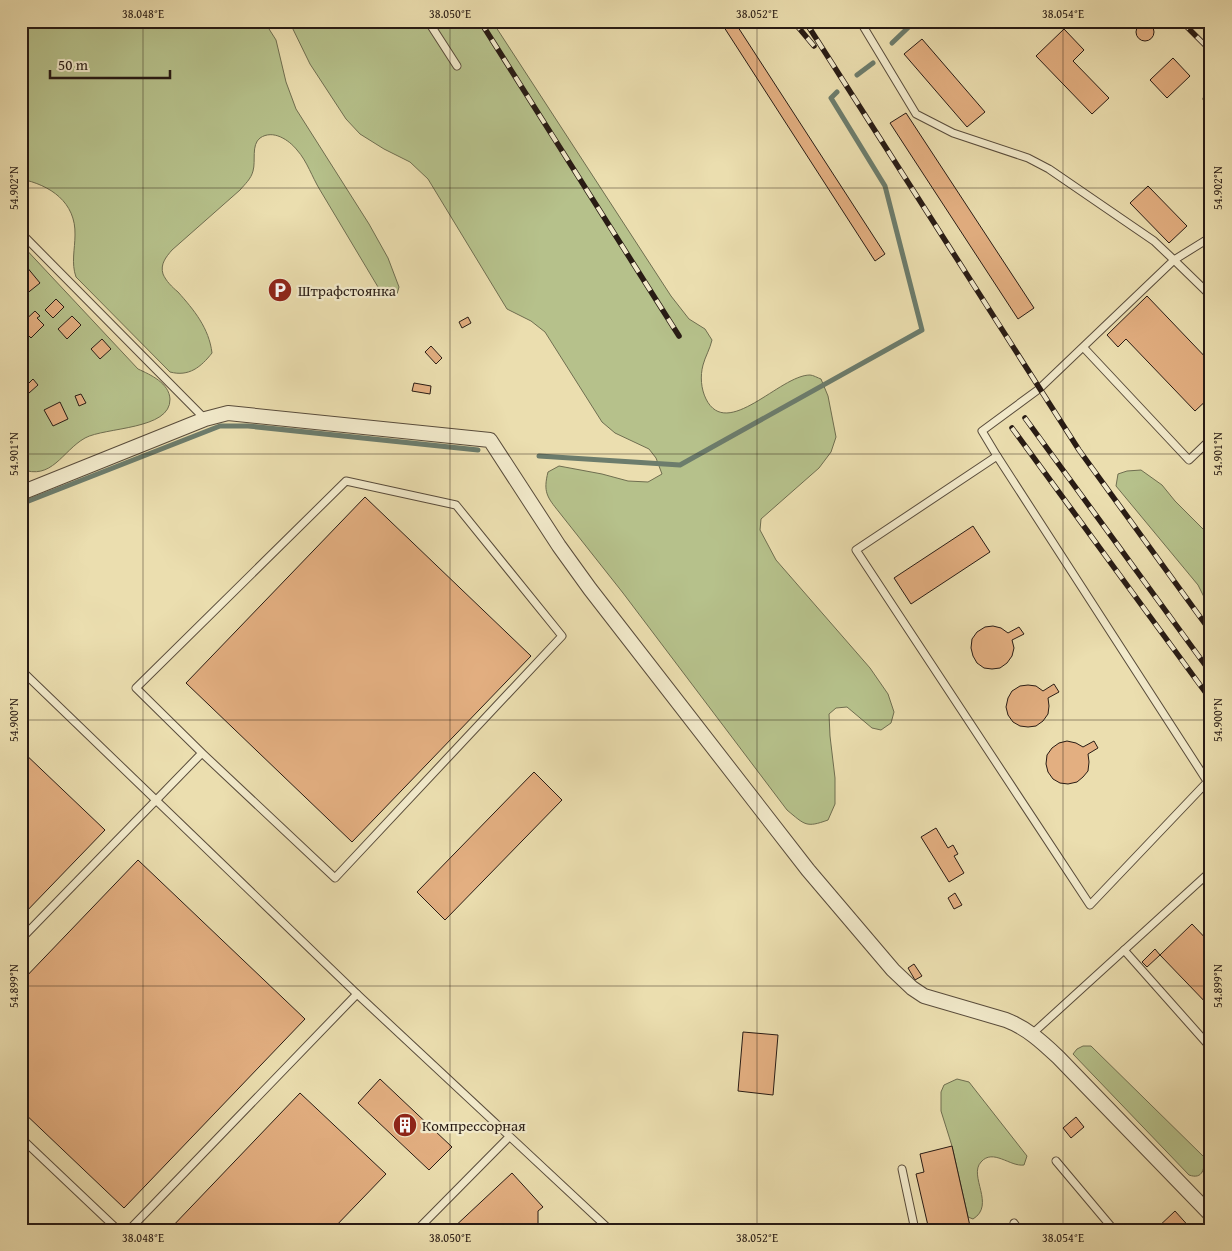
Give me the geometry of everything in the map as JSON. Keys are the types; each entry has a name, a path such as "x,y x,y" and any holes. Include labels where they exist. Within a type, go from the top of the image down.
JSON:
{"street":[{"path":"21,494 218,415 240,413 490,440 559,546 590,589 808,870 893,970 912,988 924,996 1006,1020 1019,1025 1032,1034 1052,1052 1211,1215"}],"lane":[{"path":"428,21 457,66"},
{"path":"860,21 916,114 953,133 1028,158 1049,169 1154,241 1211,296"},
{"path":"21,233 205,419"},
{"path":"997,456 856,550 1090,905 1209,780 982,431 1039,389 1174,260 1211,237"},
{"path":"1084,348 1190,460 1211,439"},
{"path":"346,480 456,505 562,636 335,878 202,753 136,688 346,480"},
{"path":"21,670 357,994 610,1230"},
{"path":"21,939 202,753"},
{"path":"1032,1034 1211,871"},
{"path":"1124,950 1211,1048"},
{"path":"129,1230 357,994"},
{"path":"417,1230 509,1137"},
{"path":"21,1138 118,1230"},
{"path":"1056,1161 1114,1230"},
{"path":"902,1169 915,1230"},
{"path":"1014,1223 1020,1230"}],"green space":[{"path":"21,21 264,21 276,40 286,82 296,109 369,224 388,258 399,287 397,294 393,297 387,297 381,292 297,150 280,137 275,135 265,136 257,141 254,167 248,181 172,250 164,261 162,270 164,277 200,320 208,335 212,353 194,370 183,373 170,372 76,277 73,261 74,223 66,204 42,186 21,179"},
{"path":"289,21 492,21 671,296 689,319 705,329 712,340 703,365 702,382 706,399 715,410 727,413 740,410 798,378 810,375 821,379 828,396 836,437 831,452 819,468 761,519 760,530 776,560 870,668 888,694 894,712 891,723 881,730 872,728 847,707 836,708 829,714 835,778 835,804 828,820 815,824 806,824 787,810 547,494 548,472 559,466 628,481 648,482 662,474 656,458 649,449 615,433 602,422 545,332 531,321 507,309 428,179 410,162 360,134 346,119 310,64"},
{"path":"21,244 138,369 163,384 169,393 170,399 167,409 160,417 135,426 94,434 77,444 49,468 32,472 21,469"},
{"path":"1141,470 1162,485 1175,501 1211,537 1211,611 1198,585 1116,486 1118,474"},
{"path":"1083,1046 1091,1046 1204,1157 1204,1165 1200,1174 1197,1176 1189,1175 1073,1054"},
{"path":"957,1079 969,1082 1027,1156 1024,1165 996,1157 986,1158 981,1162 977,1175 982,1206 979,1213 973,1219 968,1217 952,1146 941,1111 941,1092 944,1085"}],"building":[{"path":"720,21 734,21 885,254 875,261"},
{"path":"1152,21 1162,21 1157,26"},
{"path":"1141,23 1149,23 1154,28 1152,39 1141,41 1136,36 1136,28"},
{"path":"1064,29 1084,50 1073,61 1109,98 1092,114 1036,56"},
{"path":"922,39 985,112 967,127 904,54"},
{"path":"1173,58 1190,76 1167,98 1150,80"},
{"path":"1210,89 1211,108 1205,104 1203,99 1205,92"},
{"path":"906,113 1034,308 1018,319 890,123"},
{"path":"1148,186 1187,226 1169,243 1130,203"},
{"path":"26,266 40,283 25,295 21,291 21,269"},
{"path":"1147,296 1211,363 1211,396 1195,411 1126,339 1118,347 1107,335"},
{"path":"56,299 64,307 53,318 45,310"},
{"path":"35,311 40,316 37,318 44,325 31,338 21,328 21,324"},
{"path":"72,316 81,325 67,339 58,329"},
{"path":"468,317 471,323 462,328 459,322"},
{"path":"102,339 111,349 100,359 91,349"},
{"path":"431,346 442,358 436,364 425,352"},
{"path":"33,379 38,385 29,393 24,388"},
{"path":"414,383 431,386 430,394 412,391"},
{"path":"81,394 86,403 79,406 75,396"},
{"path":"60,402 68,419 53,426 44,410"},
{"path":"365,497 531,656 352,842 186,683"},
{"path":"973,526 990,552 911,604 894,578"},
{"path":"985,627 1001,628 1008,633 1019,627 1024,634 1012,640 1014,648 1012,656 1007,663 1000,668 992,669 984,668 977,663 971,648 972,639 977,632"},
{"path":"1054,684 1059,692 1048,698 1048,714 1043,721 1036,726 1028,727 1020,726 1013,722 1008,715 1006,707 1012,691 1020,686 1028,685 1036,686 1043,691"},
{"path":"1067,741 1083,747 1094,741 1098,748 1088,754 1088,771 1083,777 1077,782 1068,784 1060,783 1053,779 1048,772 1046,764 1047,755 1052,748 1059,743"},
{"path":"21,750 105,830 21,917"},
{"path":"534,772 562,800 445,920 417,892"},
{"path":"936,828 948,848 953,845 958,854 954,856 964,873 949,882 921,837"},
{"path":"138,860 305,1019 124,1208 21,1110 21,982"},
{"path":"955,893 962,905 954,909 948,898"},
{"path":"1192,924 1211,944 1211,1008 1160,955"},
{"path":"1155,949 1160,955 1147,967 1142,962"},
{"path":"914,964 922,976 915,980 908,968"},
{"path":"743,1032 778,1035 773,1095 738,1091"},
{"name":"Компрессорная","path":"380,1079 452,1147 429,1170 358,1103"},
{"path":"300,1093 386,1174 332,1230 169,1230"},
{"path":"1076,1117 1084,1127 1071,1138 1063,1128"},
{"path":"952,1146 970,1226 953,1230 929,1230 916,1174 924,1172 920,1154"},
{"path":"512,1173 543,1207 538,1211 538,1230 451,1230"},
{"path":"1175,1211 1192,1230 1155,1230"}],"waterway":[{"path":"892,43 915,21"},
{"path":"857,75 873,63"},
{"path":"539,456 680,465 922,330 885,186 831,98 837,92"},
{"path":"21,504 220,426 248,426 478,450"}],"railway":[{"path":"480,21 679,336"},
{"path":"793,21 814,46"},
{"path":"805,21 1079,450 1211,632"},
{"path":"1181,21 1211,51"},
{"path":"1025,418 1211,673"},
{"path":"1012,428 1211,700"}],"place":[{"name":"Штрафстоянка","path":"280,290"},
{"name":"Компрессорная","path":"405,1125"}]}
